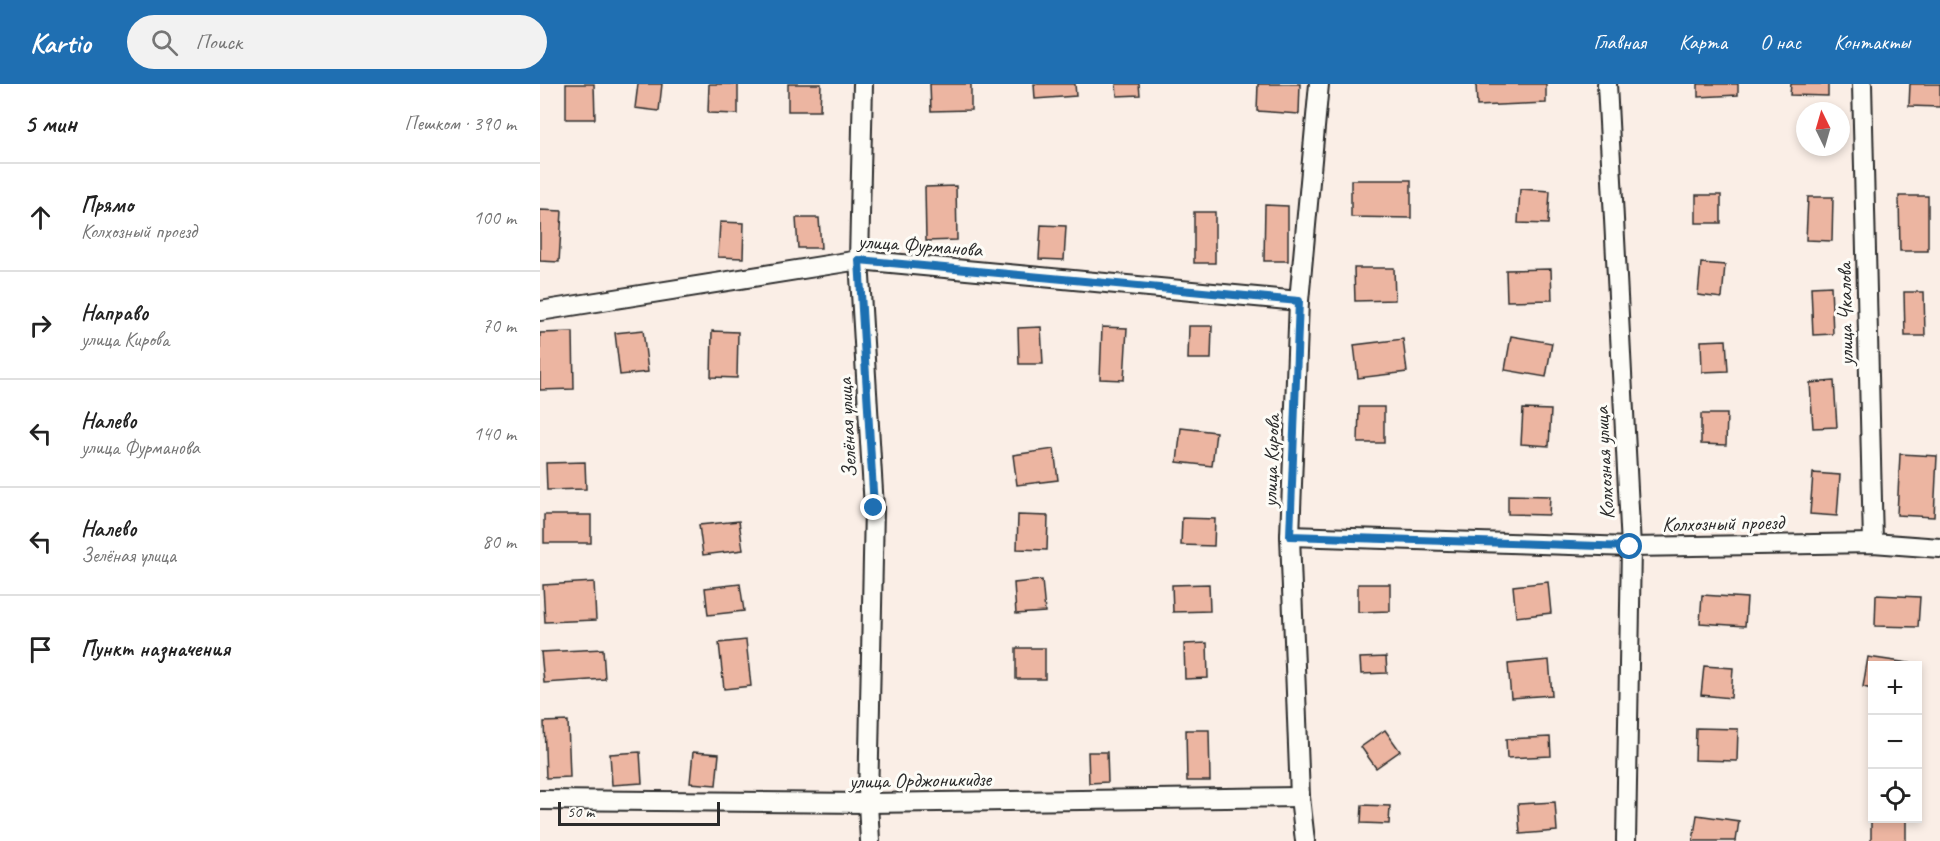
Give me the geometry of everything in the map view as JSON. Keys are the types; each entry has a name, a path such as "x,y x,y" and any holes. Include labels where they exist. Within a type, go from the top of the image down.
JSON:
{"street":[{"name":"Зелёная улица","path":"863,84 859,260 874,508 868,803 870,841"},
{"name":"улица Кирова","path":"1305,841 1300,797 1290,536 1299,301 1318,84"},
{"name":"Колхозная улица","path":"1607,84 1630,547 1626,841"},
{"name":"улица Чкалова","path":"1863,84 1873,543"},
{"name":"улица Фурманова","path":"540,311 859,260 1299,301"},
{"name":"Колхозный проезд","path":"1290,536 1630,547 1873,543 1940,548"},
{"name":"улица Орджоникидзе","path":"540,800 868,803 1300,797"}],"building":[{"path":"566,84 594,84 595,119 566,119"},
{"path":"638,84 662,84 659,111 635,108"},
{"path":"709,84 738,84 738,114 708,113"},
{"path":"788,84 821,84 820,111 788,111"},
{"path":"930,84 971,84 971,110 931,111"},
{"path":"1034,84 1075,84 1076,96 1035,99"},
{"path":"1116,84 1139,84 1140,95 1117,96"},
{"path":"1258,84 1300,84 1299,114 1257,111"},
{"path":"1476,84 1546,84 1546,103 1477,106"},
{"path":"1698,84 1738,84 1738,95 1698,97"},
{"path":"1791,84 1828,84 1828,96 1790,95"},
{"path":"1910,84 1940,84 1940,107 1909,106"},
{"path":"1351,180 1411,180 1411,218 1351,217"},
{"path":"956,186 957,240 926,241 925,187"},
{"path":"1520,189 1550,191 1548,224 1518,223"},
{"path":"1696,195 1721,195 1721,223 1696,223"},
{"path":"1899,196 1928,196 1928,251 1900,251"},
{"path":"1808,197 1833,197 1832,241 1806,240"},
{"path":"1265,205 1288,206 1288,261 1264,261"},
{"path":"540,210 562,211 559,262 540,261"},
{"path":"1194,212 1215,212 1215,263 1194,263"},
{"path":"796,218 819,218 821,248 798,248"},
{"path":"720,222 744,223 743,258 718,257"},
{"path":"1041,225 1066,226 1064,260 1039,259"},
{"path":"1701,263 1725,265 1722,298 1698,295"},
{"path":"1354,268 1394,268 1395,300 1355,301"},
{"path":"1551,269 1552,300 1507,301 1506,270"},
{"path":"1831,286 1833,334 1813,335 1811,287"},
{"path":"1904,292 1924,292 1925,336 1905,336"},
{"path":"1189,326 1212,326 1211,359 1188,359"},
{"path":"1041,327 1043,364 1019,364 1018,328"},
{"path":"1102,327 1127,328 1124,380 1100,379"},
{"path":"643,330 648,372 620,375 615,333"},
{"path":"712,331 738,332 737,378 711,377"},
{"path":"573,332 574,389 540,390 540,333"},
{"path":"1511,336 1552,343 1546,377 1505,370"},
{"path":"1403,339 1407,372 1358,378 1354,345"},
{"path":"1726,340 1728,371 1702,372 1701,341"},
{"path":"1834,381 1837,427 1813,428 1810,383"},
{"path":"1359,407 1384,407 1384,443 1358,443"},
{"path":"1523,409 1551,410 1549,446 1521,444"},
{"path":"1701,414 1727,414 1726,445 1701,444"},
{"path":"1181,428 1216,432 1212,466 1177,462"},
{"path":"1054,449 1058,480 1017,485 1013,455"},
{"path":"1900,454 1937,456 1934,517 1897,515"},
{"path":"585,462 586,489 547,490 546,463"},
{"path":"1813,473 1840,475 1837,516 1810,514"},
{"path":"1508,495 1550,496 1549,515 1508,514"},
{"path":"544,515 591,515 591,543 544,543"},
{"path":"1018,515 1048,516 1047,550 1017,549"},
{"path":"1182,518 1215,519 1214,546 1181,545"},
{"path":"739,521 743,550 703,555 699,525"},
{"path":"1042,580 1045,612 1016,614 1014,583"},
{"path":"594,582 596,620 545,622 543,585"},
{"path":"1548,582 1551,613 1516,617 1513,586"},
{"path":"740,584 744,611 708,615 705,588"},
{"path":"1209,584 1210,611 1173,612 1172,585"},
{"path":"1358,584 1390,584 1390,611 1358,612"},
{"path":"1702,595 1747,598 1745,626 1700,623"},
{"path":"1876,595 1920,597 1918,627 1875,626"},
{"path":"746,640 751,686 724,689 719,643"},
{"path":"1207,643 1208,678 1185,679 1184,644"},
{"path":"1016,648 1045,648 1045,679 1016,679"},
{"path":"603,649 605,679 544,683 541,652"},
{"path":"1386,657 1387,673 1361,674 1360,658"},
{"path":"1868,657 1895,661 1868,661 1868,688 1863,687"},
{"path":"1549,660 1552,695 1511,698 1508,664"},
{"path":"1704,666 1733,668 1731,698 1701,695"},
{"path":"568,721 570,777 546,778 544,722"},
{"path":"1696,728 1738,729 1737,761 1695,760"},
{"path":"1186,730 1209,730 1210,781 1187,781"},
{"path":"1385,730 1400,751 1376,768 1361,747"},
{"path":"1550,737 1551,756 1507,758 1506,739"},
{"path":"640,752 642,783 612,785 610,754"},
{"path":"693,752 719,754 716,785 690,783"},
{"path":"1088,752 1107,752 1108,782 1089,783"},
{"path":"1555,802 1557,831 1520,834 1518,804"},
{"path":"1362,805 1390,806 1389,824 1361,823"},
{"path":"1697,815 1739,821 1736,841 1693,841"},
{"path":"1871,823 1906,823 1906,841 1871,841"}],"route":[{"path":"874,508 859,260 1299,301 1290,536 1630,547"}]}
